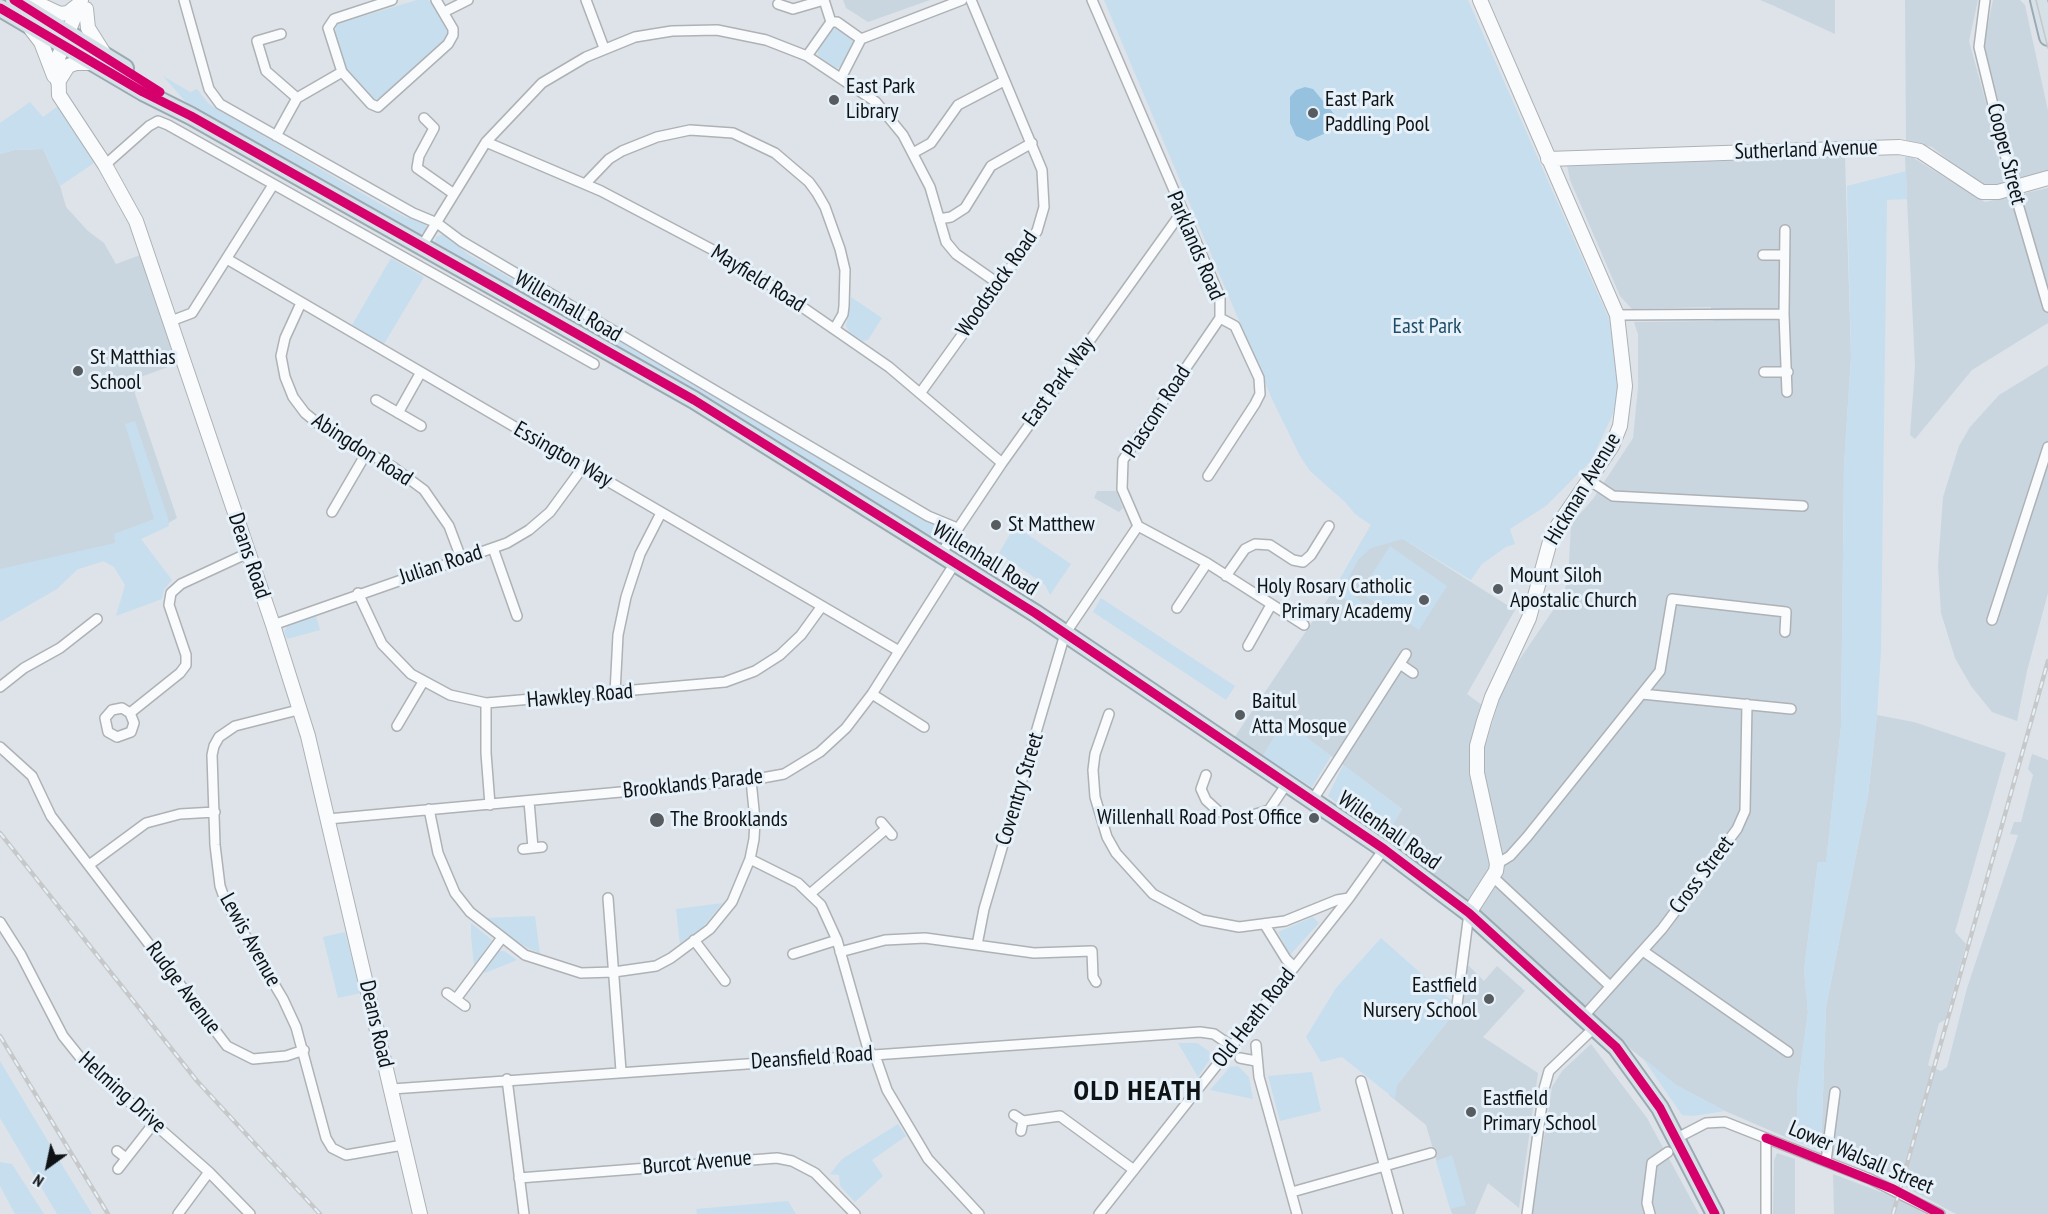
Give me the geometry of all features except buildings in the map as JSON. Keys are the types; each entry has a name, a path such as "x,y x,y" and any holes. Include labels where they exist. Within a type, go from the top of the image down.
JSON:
{"highway":[{"name":"Willenhall Road","path":"14,0 66,40"},
{"path":"2039,0 2048,37"},
{"name":"Willenhall Road","path":"0,8 27,24 66,40 100,59 143,92 191,116 694,400 956,563 1384,849 1469,913 1589,1022 1636,1072 1673,1145 1715,1214"}],"street":[{"path":"30,0 60,14 68,13 84,3 88,28 100,59 68,66 57,84"},
{"name":"Willenhall Road","path":"184,0 209,89 216,101 413,213 437,223 461,241 917,510 957,528"},
{"path":"392,0 344,15 330,22 328,28 342,72 371,104 378,107 384,105 448,44 453,35 453,29 436,0"},
{"path":"444,12 468,0"},
{"path":"586,0 604,48"},
{"path":"778,4 793,9 824,0 831,22"},
{"path":"842,76 861,39 962,0"},
{"name":"Woodstock Road","path":"921,392 1037,231 1044,207 1042,170 971,0"},
{"name":"Parklands Road","path":"1092,0 1181,213 1220,297 1220,318 1235,326 1261,386 1255,404 1208,476"},
{"name":"Hickman Avenue","path":"1480,0 1617,315 1625,373 1624,407 1620,426 1612,446 1552,534 1529,618 1492,697 1477,746 1477,773 1494,870"},
{"name":"Cooper Street","path":"1985,0 1978,42 2013,187 2048,307"},
{"name":"Deans Road","path":"84,3 58,58 59,95 105,165 136,221 273,625 308,736 420,1214"},
{"path":"807,56 831,22"},
{"path":"831,22 837,22 861,39"},
{"path":"27,24 41,42 57,84"},
{"path":"422,246 486,142 542,83 569,65 604,48 635,37 672,31 717,30 766,40 807,56 842,76 876,102 913,153 930,187 946,242 956,254 999,284"},
{"path":"281,34 257,41 259,49 266,71 297,98"},
{"path":"276,136 297,98 342,72"},
{"path":"913,153 931,143 958,105 1004,81"},
{"path":"424,118 434,128"},
{"path":"441,120 434,128 419,156 417,168 454,194"},
{"name":"Willenhall Road","path":"105,165 149,126 158,121 594,364"},
{"path":"585,184 609,159 622,152 657,137 690,130 733,133 775,153 809,182 817,193 825,207 840,249 844,270 844,306 843,314 835,328"},
{"name":"Mayfield Road","path":"486,142 585,184 713,250 835,328 921,392 1002,463"},
{"path":"939,219 951,217 965,208 991,166 1032,143"},
{"name":"Sutherland Avenue","path":"1548,159 1899,147 1920,151 1982,192 2048,178"},
{"path":"171,321 192,313 273,185"},
{"name":"East Park Way","path":"941,554 1002,463 1181,213"},
{"path":"1785,230 1784,314 1787,392"},
{"path":"1763,255 1784,255"},
{"name":"Essington Way","path":"227,260 899,651"},
{"name":"Abingdon Road","path":"301,303 282,348 282,366 288,388 304,413 406,475 433,500 449,526 461,558"},
{"path":"1617,315 1784,314"},
{"name":"Plascom Road","path":"1138,526 1122,489 1124,460 1220,318"},
{"path":"567,349 575,333"},
{"path":"398,413 421,372"},
{"path":"1764,372 1788,372"},
{"path":"376,400 421,426"},
{"path":"1992,620 2048,447"},
{"path":"332,512 367,452"},
{"name":"Julian Road","path":"273,625 358,593 493,548 518,537 540,522 566,493 582,467"},
{"path":"1588,480 1613,496 1803,506"},
{"path":"615,693 618,635 626,597 640,554 662,513"},
{"path":"1065,634 1138,526 1207,563 1304,625"},
{"path":"1226,576 1245,549 1255,544 1270,545 1293,560 1303,562 1311,555 1329,526"},
{"path":"493,548 517,616"},
{"path":"130,713 180,673 186,665 186,656 169,605 171,593 181,584 248,554"},
{"name":"Brooklands Parade","path":"328,819 751,780 784,774 820,752 846,728 872,694 956,563"},
{"path":"1178,608 1207,563"},
{"name":"Hawkley Road","path":"358,593 382,644 400,664 423,682 450,695 486,703 725,682 755,671 792,645 822,606"},
{"path":"1457,1005 1469,913 1494,870 1527,837 1660,671 1672,599 1786,612 1785,632"},
{"path":"1248,646 1271,605"},
{"path":"0,687 24,668 60,648 97,619"},
{"path":"78,620 84,629"},
{"name":"Coventry Street","path":"977,945 984,909 1065,634"},
{"path":"1312,801 1406,654"},
{"path":"1400,664 1413,674"},
{"path":"397,726 423,682"},
{"path":"872,694 924,727"},
{"path":"1642,694 1791,710"},
{"path":"486,703 486,753 490,805"},
{"name":"Cross Street","path":"1527,1214 1544,1089 1549,1071 1589,1022 1610,986 1643,951 1737,829 1745,811 1748,704"},
{"name":"Lewis Avenue","path":"298,710 235,726 219,737 212,755 215,845 223,895 283,999 304,1050 326,1138 332,1148 346,1155 403,1145"},
{"path":"1109,714 1093,770 1100,816 1116,853 1153,894 1202,920 1226,926 1265,925 1285,921 1337,900 1349,898"},
{"name":"Rudge Avenue","path":"0,747 32,776 51,816 227,1046 253,1059 286,1056 304,1050"},
{"path":"1206,775 1201,789 1206,800 1218,811 1233,818 1246,817 1269,810 1286,785"},
{"path":"429,809 438,853 455,893 470,912 501,939 525,955 581,974 614,972 656,966 671,958 710,929 732,902 750,859 755,820 751,780"},
{"path":"523,849 538,848 529,801"},
{"path":"89,865 146,823 180,814 215,812"},
{"path":"811,893 886,829"},
{"name":"Old Heath Road","path":"1100,1214 1230,1045 1349,898 1384,849"},
{"path":"750,859 776,869 811,893 821,905 837,940 871,1054 877,1061 886,1090 928,1159 979,1214"},
{"path":"1494,870 1610,986"},
{"path":"608,898 621,1071"},
{"name":"Helming Drive","path":"0,922 69,1044 82,1061 209,1172 250,1214"},
{"path":"1265,925 1286,959 1294,967"},
{"path":"840,952 885,940 925,938 1034,953 1092,951 1093,976 1096,982"},
{"path":"456,999 501,939"},
{"path":"694,940 725,981"},
{"path":"793,954 837,940"},
{"path":"1643,951 1788,1052"},
{"path":"447,993 465,1006"},
{"name":"Deansfield Road","path":"392,1089 507,1079 1200,1032 1214,1034 1230,1045"},
{"path":"1256,1045 1256,1061 1297,1214"},
{"path":"1240,1058 1256,1061"},
{"path":"507,1079 524,1214"},
{"path":"1361,1081 1398,1214"},
{"path":"1826,1161 1835,1092"},
{"path":"1014,1114 1022,1126 1060,1116 1134,1170"},
{"path":"118,1168 154,1123"},
{"name":"Lower Walsall Street","path":"1673,1145 1707,1123 1734,1125 1893,1189 1940,1214"},
{"path":"1766,1138 1766,1214"},
{"path":"1650,1214 1647,1203 1652,1163 1673,1145"},
{"path":"117,1151 126,1158"},
{"path":"1292,1192 1431,1153"},
{"name":"Burcot Avenue","path":"519,1178 777,1158 792,1161 815,1173 855,1214"},
{"path":"178,1214 209,1172"}],"shaded area":[{"path":"843,0 930,0 868,22 846,8"},
{"path":"1760,0 1835,0 1835,34 1772,5"},
{"path":"1905,0 1978,0 1969,41 1991,121 2004,185 1988,188 1979,185 1932,147 1906,140"},
{"path":"1993,0 2020,0 2025,5 2048,111 2048,175 2024,180 2016,173 1984,43"},
{"name":"St Matthias School","path":"43,149 60,186 66,207 88,231 104,243 116,264 143,254 179,363 135,379 135,394 177,518 103,561 0,594 0,154 14,150"},
{"path":"1845,157 1851,357 1844,467 1841,727 1826,863 1818,862 1804,970 1808,1012 1797,1093 1797,1142 1725,1111 1676,1085 1633,1051 1476,910 1384,839 1402,809 1284,721 1263,756 1234,738 1333,591 1371,525 1403,539 1515,610 1467,694 1482,705 1474,736 1487,740 1505,681 1562,597 1568,580 1571,524 1593,499 1633,438 1638,387 1638,334 1634,322 1713,321 1711,307 1632,309 1620,296 1570,180 1567,165"},
{"path":"1905,157 1912,157 1985,202 2048,188 2048,323 1972,370 1915,439 1910,435 1915,366"},
{"path":"2048,365 2048,593 2027,671 2017,721 1992,712 1971,686 1955,658 1941,613 1938,566 1943,497 1959,446 1970,427 1999,395"},
{"path":"1097,491 1116,491 1123,508 1119,512 1094,498"},
{"path":"1877,715 1914,722 2006,753 1955,932 1966,944 1945,1020 1939,1023 1928,1065 1941,1071 1947,1067 1967,988 2018,835 2010,834 2014,822 2021,822 2033,775 2028,769 2032,754 2048,760 2048,1214 1956,1214 1885,1176 1821,1151 1826,1007 1868,795"},
{"name":"Eastfield Primary School","path":"1468,965 1484,981 1497,966 1525,991 1483,1037 1538,1073 1519,1208 1488,1183 1475,1214 1452,1214 1426,1125 1389,1095 1459,1007"},
{"path":"1591,1044 1647,1118 1699,1214 1532,1214 1552,1087 1562,1071"},
{"path":"1777,1153 1795,1159 1795,1214 1773,1214 1774,1160"},
{"path":"1833,1174 1894,1197 1925,1214 1834,1214"}],"green space":[{"path":"417,0 428,0 433,4 447,31 447,38 384,98 374,99 346,70 335,32 337,24"},
{"name":"East Park","path":"1104,0 1468,0 1609,319 1619,384 1613,414 1591,461 1546,506 1510,529 1515,544 1506,547 1482,564 1471,580 1403,539 1371,548 1358,560 1348,579 1351,593 1369,608 1369,615 1333,591 1371,525 1355,514 1310,471 1300,456 1272,399"},
{"path":"838,26 854,38 855,44 843,67 836,68 818,56 818,48 832,27"},
{"path":"163,76 190,92 197,89 209,104 377,202 405,217 425,223 427,229 421,234 413,234 191,108"},
{"path":"30,102 43,117 58,106 94,163 60,186 43,149 14,150 0,154 0,123"},
{"path":"1906,171 1907,199 1887,200 1881,651 1877,715 1868,795 1826,1007 1821,1151 1797,1142 1797,1093 1808,1012 1804,970 1818,862 1826,862 1841,727 1844,467 1851,357 1847,186"},
{"path":"444,234 469,255 606,332 940,528 940,533 933,539 725,412 439,249 434,243 436,237"},
{"path":"391,258 424,277 384,344 352,325"},
{"path":"851,297 882,318 868,340 863,341 850,333 846,326"},
{"path":"135,421 168,518 169,526 141,539 172,580 164,590 162,599 116,616 125,585 114,567 103,561 78,569 57,589 0,622 0,569 115,543 114,534 154,519 125,424"},
{"path":"1015,526 1071,564 1050,595 1045,585 999,553"},
{"path":"1390,546 1447,586 1419,630 1360,593"},
{"path":"1101,598 1235,686 1226,700 1093,612"},
{"path":"316,616 320,630 287,639 284,631 289,624"},
{"path":"1284,720 1331,756 1312,787 1263,756"},
{"path":"1343,765 1402,809 1384,839 1328,796"},
{"path":"723,903 702,928 680,944 676,909"},
{"path":"535,916 540,954 511,939 486,918"},
{"path":"1313,917 1319,923 1290,955 1278,932"},
{"path":"471,923 492,940 474,966 471,936"},
{"path":"345,932 361,993 338,998 323,937"},
{"path":"1381,938 1459,1007 1397,1085 1395,1099 1342,1057 1321,1062 1306,1037 1336,988"},
{"path":"499,951 504,951 517,960 485,973 482,971"},
{"path":"1178,1043 1197,1043 1209,1051 1210,1059 1198,1077"},
{"path":"1642,1057 1676,1085 1725,1111 1693,1116 1682,1115"},
{"path":"0,1061 92,1214 57,1214 0,1118"},
{"path":"1238,1066 1249,1077 1253,1099 1210,1090 1230,1067"},
{"path":"1312,1072 1321,1111 1280,1121 1268,1076"},
{"path":"898,1124 906,1136 872,1160 883,1176 855,1202 840,1186 839,1175 830,1174 842,1159"},
{"path":"1452,1155 1466,1205 1450,1209 1436,1161"},
{"path":"0,1162 12,1164 44,1214 15,1214 0,1186"},
{"path":"788,1201 796,1214 697,1214 696,1209"}],"water":[{"name":"East Park Paddling Pool","path":"1305,87 1313,89 1335,115 1328,132 1308,141 1296,136 1290,123 1290,97 1296,90"}],"tram line":[{"path":"2036,0 2048,48"}],"railway":[{"path":"1893,1214 2048,661"},
{"path":"0,833 197,1081 320,1214"},
{"path":"0,1036 108,1214"}],"cycle path":[{"path":"14,0 160,92"},
{"path":"0,8 143,92 191,116 694,400 1035,613 1384,849 1469,913 1616,1047 1660,1108 1715,1214"},
{"path":"1766,1138 1893,1189 1940,1214"}],"place":[{"name":"East Park Library","path":"834,100"},
{"name":"East Park Paddling Pool","path":"1313,113"},
{"name":"St Matthias School","path":"78,371"},
{"name":"St Matthew","path":"996,525"},
{"name":"Mount Siloh Apostalic Church","path":"1498,589"},
{"name":"Holy Rosary Catholic Primary Academy","path":"1424,600"},
{"name":"Baitul Atta Mosque","path":"1240,715"},
{"name":"Willenhall Road Post Office","path":"1314,818"},
{"name":"The Brooklands","path":"657,820"},
{"name":"Eastfield Nursery School","path":"1489,999"},
{"name":"Eastfield Primary School","path":"1471,1112"}],"district":[{"name":"OLD HEATH","path":"1138,1092"}]}
